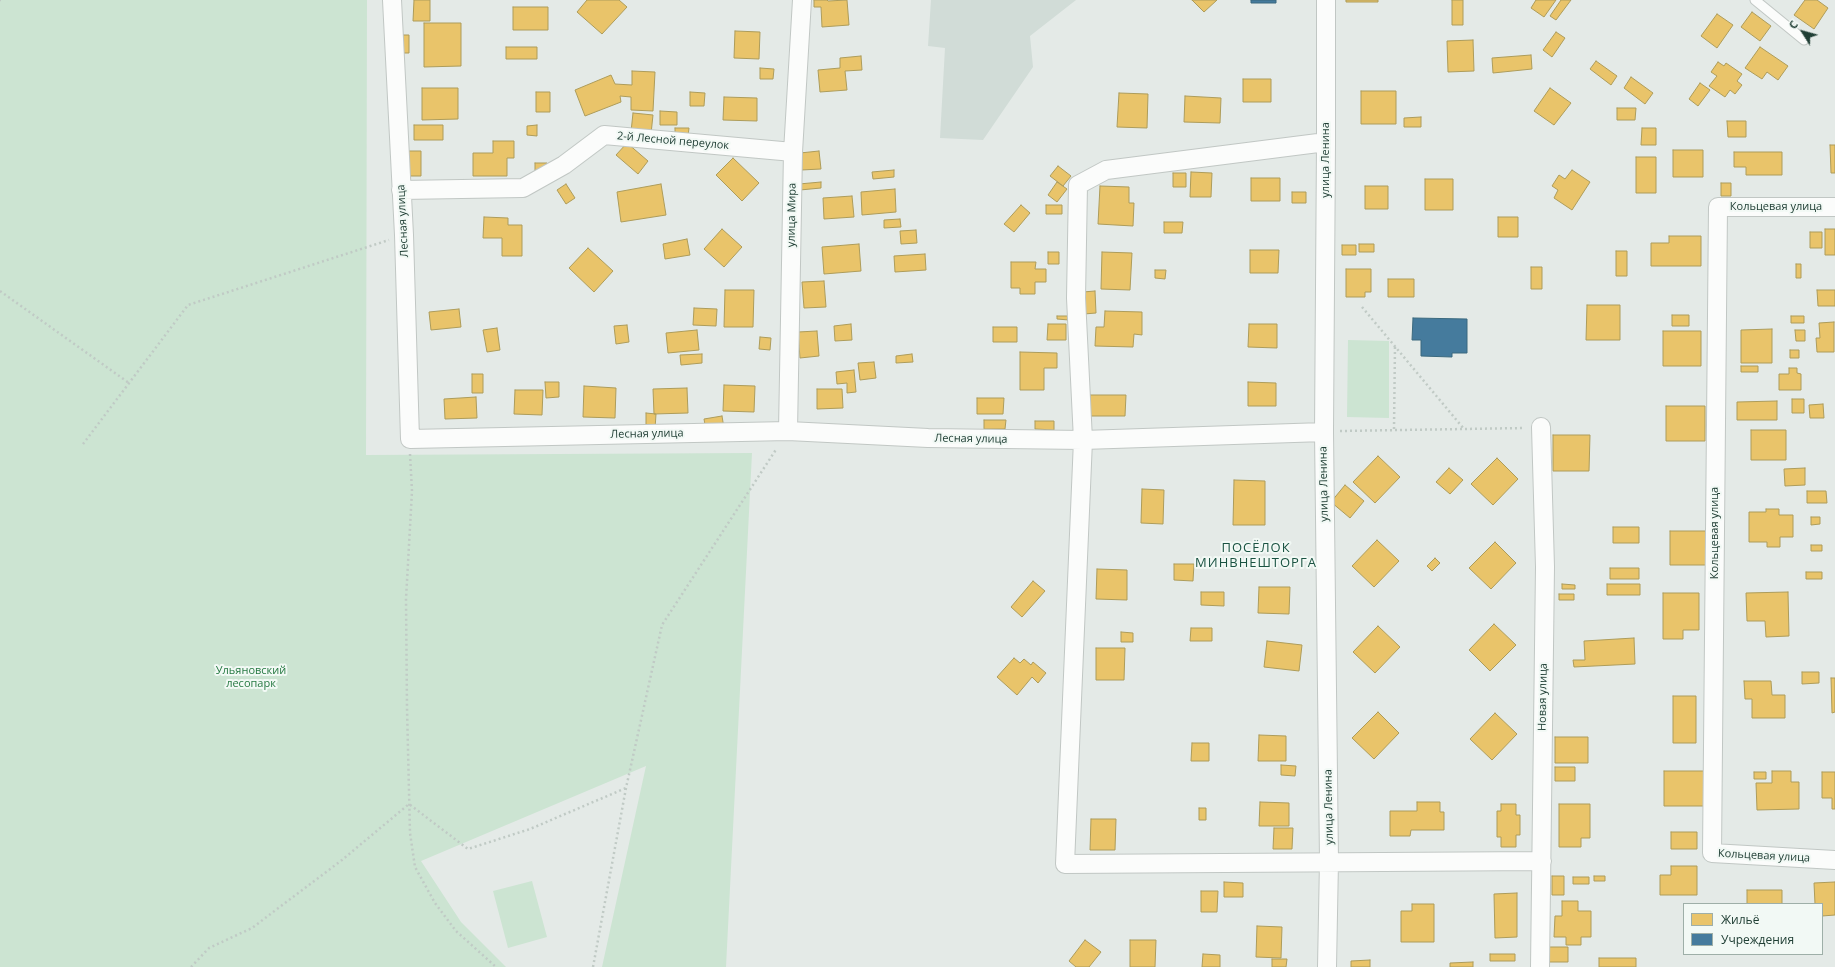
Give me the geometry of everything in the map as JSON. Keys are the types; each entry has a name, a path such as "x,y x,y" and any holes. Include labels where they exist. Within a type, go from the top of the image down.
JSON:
{"street":[{"name":"Лесная улица","path":"392,0 404,235 410,439 788,431 928,438 1083,440 1324,432"},
{"name":"улица Мира","path":"788,431 793,152 802,0"},
{"name":"улица Ленина","path":"1326,0 1324,432 1329,861 1327,967"},
{"name":"2-й Лесной переулок","path":"401,190 523,188 564,165 604,135 793,152"},
{"path":"1326,142 1106,170 1078,186 1076,298 1083,440 1065,864 1329,861 1542,861"},
{"name":"Кольцевая улица","path":"1835,207 1718,207 1712,853 1835,860"},
{"name":"Новая улица","path":"1540,967 1545,567 1541,427"}],"lane":[{"path":"1754,0 1804,40"}],"path":[{"path":"83,444 188,305 404,235"},
{"path":"0,291 129,383"},
{"path":"1362,307 1465,429"},
{"path":"1394,346 1394,429"},
{"path":"1324,432 1394,429 1541,427"},
{"path":"593,967 626,788 662,625 788,431"},
{"path":"410,439 412,492 406,599 409,804 410,833 415,867 435,903 456,931 496,967"},
{"path":"409,804 468,849 530,829 626,788"},
{"path":"191,967 209,948 252,928 342,860 409,804"}],"shaded area":[{"path":"931,0 1076,0 1030,36 1033,67 983,140 940,138 945,48 928,46"}],"green space":[{"name":"Ульяновский лесопарк","path":"0,0 367,0 366,455 752,453 726,967 602,967 646,766 421,861 461,922 506,967 0,967"},
{"path":"1348,340 1389,341 1389,418 1347,417"},
{"path":"532,881 547,937 508,948 493,891"}],"building: Жильё":[{"path":"414,0 430,0 430,21 413,21"},
{"path":"587,0 619,0 627,7 602,34 577,12"},
{"path":"814,0 847,0 849,25 822,27 821,7 814,7"},
{"path":"1192,0 1217,0 1204,12"},
{"path":"1346,0 1378,0 1378,2 1346,2"},
{"path":"1452,0 1463,0 1463,25 1452,25"},
{"path":"1536,0 1556,0 1544,17 1531,8"},
{"path":"1561,0 1571,0 1556,20 1550,16"},
{"path":"1805,0 1817,0 1828,8 1814,29 1794,15"},
{"path":"513,7 548,7 548,30 513,30"},
{"path":"1752,12 1771,26 1760,41 1741,27"},
{"path":"1717,14 1733,25 1717,48 1701,36"},
{"path":"424,23 461,23 461,66 424,67"},
{"path":"735,31 760,32 759,59 734,58"},
{"path":"1556,32 1565,38 1552,57 1543,50"},
{"path":"398,35 409,35 409,53 398,53"},
{"path":"1473,40 1474,71 1448,72 1447,41"},
{"path":"506,47 537,47 537,59 506,59"},
{"path":"1760,47 1788,66 1778,80 1767,72 1762,79 1745,68"},
{"path":"1531,55 1532,69 1493,73 1492,58"},
{"path":"861,56 862,70 845,71 847,90 820,92 818,70 840,68 840,58"},
{"path":"1596,61 1617,76 1611,85 1590,69"},
{"path":"1718,62 1724,66 1726,63 1742,74 1737,81 1742,85 1735,94 1730,90 1725,97 1709,86 1717,76 1711,72"},
{"path":"760,68 774,69 773,79 760,79"},
{"path":"632,71 655,72 653,111 631,110 631,97 620,96 621,102 585,116 575,90 611,75 615,84 632,85"},
{"path":"1631,77 1653,93 1645,104 1624,88"},
{"path":"1243,79 1271,79 1271,102 1243,102"},
{"path":"1700,83 1710,90 1698,106 1689,99"},
{"path":"422,88 458,88 458,119 422,120"},
{"path":"1550,88 1571,103 1554,125 1534,111"},
{"path":"1361,91 1396,91 1396,124 1361,124"},
{"path":"536,92 550,92 550,112 536,112"},
{"path":"690,92 705,93 704,106 690,106"},
{"path":"1119,93 1148,94 1147,128 1117,127"},
{"path":"1185,96 1221,98 1220,123 1184,122"},
{"path":"724,97 757,98 757,121 723,120"},
{"path":"1617,108 1636,108 1635,120 1617,120"},
{"path":"660,111 677,112 677,125 660,125"},
{"path":"633,113 653,115 651,134 631,132"},
{"path":"1421,117 1421,127 1404,127 1404,118"},
{"path":"1727,121 1746,121 1746,137 1728,137"},
{"path":"414,125 443,125 443,140 414,140"},
{"path":"537,125 537,136 527,135 527,126"},
{"path":"675,128 689,128 688,136 675,136"},
{"path":"1642,128 1656,128 1656,145 1641,145"},
{"path":"493,141 514,141 514,158 507,158 507,176 473,176 473,153 493,153"},
{"path":"627,143 648,161 638,174 616,155"},
{"path":"1830,145 1835,145 1835,173 1831,173"},
{"path":"1673,150 1703,150 1703,177 1673,177"},
{"path":"405,151 421,151 421,176 404,176"},
{"path":"819,151 821,169 801,170 800,153"},
{"path":"1734,152 1782,152 1782,175 1746,175 1746,167 1734,167"},
{"path":"1636,157 1656,157 1656,193 1636,193"},
{"path":"733,158 759,183 742,201 716,175"},
{"path":"535,163 547,163 547,172 535,172"},
{"path":"1058,166 1071,176 1063,186 1050,176"},
{"path":"894,170 894,177 873,179 872,172"},
{"path":"1572,170 1590,182 1572,210 1554,198 1558,190 1552,186 1559,175 1565,179"},
{"path":"1191,172 1212,173 1211,197 1190,197"},
{"path":"1173,173 1186,173 1186,187 1173,187"},
{"path":"1251,178 1280,178 1280,201 1251,201"},
{"path":"1425,179 1453,179 1453,210 1425,210"},
{"path":"821,182 821,188 800,190 799,184"},
{"path":"1057,182 1067,189 1057,202 1048,195"},
{"path":"1721,183 1731,183 1731,196 1721,196"},
{"path":"566,184 575,198 566,204 557,190"},
{"path":"661,184 666,215 621,222 617,192"},
{"path":"1100,186 1129,187 1129,203 1134,203 1133,226 1098,224"},
{"path":"1365,186 1388,186 1388,209 1365,209"},
{"path":"895,189 896,212 862,215 861,192"},
{"path":"1292,192 1306,192 1306,203 1292,203"},
{"path":"852,196 854,217 824,219 823,198"},
{"path":"1021,205 1030,213 1014,232 1004,224"},
{"path":"1046,205 1062,205 1062,214 1046,214"},
{"path":"484,217 508,218 508,225 522,225 522,256 502,256 502,238 483,238"},
{"path":"1498,217 1518,217 1518,237 1498,237"},
{"path":"900,219 901,227 884,228 884,220"},
{"path":"1164,222 1183,222 1182,233 1164,233"},
{"path":"722,229 742,247 724,267 704,249"},
{"path":"1825,229 1835,229 1835,255 1825,255"},
{"path":"916,230 917,243 901,244 900,231"},
{"path":"1810,232 1822,232 1822,248 1810,248"},
{"path":"1669,236 1701,236 1701,266 1651,266 1651,243 1669,243"},
{"path":"687,239 690,255 665,259 663,244"},
{"path":"859,244 861,271 824,274 822,247"},
{"path":"1359,244 1374,244 1374,252 1359,252"},
{"path":"1342,245 1356,245 1356,255 1342,255"},
{"path":"588,248 613,271 594,292 569,268"},
{"path":"1250,250 1279,250 1278,273 1250,273"},
{"path":"1616,251 1627,251 1627,276 1616,276"},
{"path":"1048,252 1059,252 1059,264 1048,264"},
{"path":"1102,252 1132,253 1130,290 1101,289"},
{"path":"925,254 926,270 895,272 894,256"},
{"path":"1011,262 1036,262 1035,269 1046,269 1046,282 1035,282 1035,294 1020,294 1020,288 1011,288"},
{"path":"1796,264 1801,264 1801,278 1796,278"},
{"path":"1531,267 1542,267 1542,289 1531,289"},
{"path":"1346,269 1371,269 1371,292 1365,292 1365,297 1346,297"},
{"path":"1155,270 1166,270 1165,279 1155,278"},
{"path":"1388,279 1414,279 1414,297 1388,297"},
{"path":"824,281 826,307 804,308 802,282"},
{"path":"725,290 754,290 753,327 724,327"},
{"path":"1817,290 1835,290 1835,306 1818,306"},
{"path":"1095,291 1096,313 1084,314 1083,292"},
{"path":"1587,305 1620,305 1620,340 1586,340"},
{"path":"694,308 717,309 716,326 693,325"},
{"path":"459,309 461,327 431,330 429,312"},
{"path":"1105,311 1142,312 1142,335 1134,334 1133,347 1095,346 1096,327 1104,327"},
{"path":"1672,315 1689,315 1689,326 1672,326"},
{"path":"1057,316 1069,316 1069,320 1057,319"},
{"path":"1791,316 1804,316 1804,323 1791,323"},
{"path":"1834,322 1834,352 1817,352 1816,338 1820,338 1819,323"},
{"path":"851,324 852,340 835,341 834,326"},
{"path":"1048,324 1066,324 1066,340 1047,340"},
{"path":"1249,324 1277,324 1277,348 1248,347"},
{"path":"627,325 629,342 616,344 614,326"},
{"path":"993,327 1017,327 1017,342 993,342"},
{"path":"497,328 500,350 487,352 483,330"},
{"path":"1772,329 1772,363 1741,363 1741,330"},
{"path":"697,330 699,350 668,353 666,333"},
{"path":"1795,330 1805,330 1805,341 1796,341"},
{"path":"817,331 819,356 800,358 798,332"},
{"path":"1663,331 1701,331 1701,366 1663,366"},
{"path":"760,337 771,338 770,350 759,349"},
{"path":"1790,350 1799,350 1799,358 1790,358"},
{"path":"1020,352 1057,353 1057,368 1044,368 1044,390 1020,390"},
{"path":"702,354 702,363 681,365 680,355"},
{"path":"912,354 913,362 896,363 896,356"},
{"path":"874,362 876,378 860,380 858,363"},
{"path":"1741,366 1758,366 1758,372 1741,372"},
{"path":"1789,368 1797,368 1797,373 1801,374 1801,390 1779,390 1779,374 1789,374"},
{"path":"854,370 856,392 847,393 847,383 837,384 836,372"},
{"path":"472,374 483,374 483,393 472,393"},
{"path":"545,382 559,382 559,397 546,398"},
{"path":"1248,382 1276,383 1276,406 1248,406"},
{"path":"724,385 755,386 754,412 723,411"},
{"path":"584,386 616,388 615,418 583,417"},
{"path":"687,388 688,413 654,414 653,389"},
{"path":"817,389 842,389 843,408 817,409"},
{"path":"515,390 543,390 542,415 514,414"},
{"path":"1090,395 1126,395 1125,416 1090,416"},
{"path":"476,397 477,418 445,419 444,399"},
{"path":"977,398 1004,398 1003,414 977,414"},
{"path":"1792,399 1804,399 1804,413 1792,413"},
{"path":"1777,401 1777,420 1737,420 1737,402"},
{"path":"1823,404 1824,418 1810,418 1809,405"},
{"path":"1666,406 1705,406 1705,441 1666,441"},
{"path":"646,413 656,414 655,429 646,428"},
{"path":"722,416 724,428 706,431 704,419"},
{"path":"984,420 1006,420 1005,429 984,429"},
{"path":"1035,421 1054,421 1054,430 1035,429"},
{"path":"1751,430 1786,430 1786,460 1751,460"},
{"path":"1553,435 1590,435 1589,471 1553,471"},
{"path":"1378,456 1400,477 1375,503 1353,482"},
{"path":"1497,458 1518,479 1493,505 1471,484"},
{"path":"1449,468 1463,480 1450,494 1436,482"},
{"path":"1805,468 1805,485 1785,486 1784,469"},
{"path":"1234,480 1265,481 1265,525 1233,525"},
{"path":"1345,485 1364,501 1350,518 1331,502"},
{"path":"1142,489 1164,490 1163,524 1141,523"},
{"path":"1807,491 1826,491 1827,503 1807,503"},
{"path":"1766,509 1779,509 1779,515 1793,515 1793,537 1780,537 1780,547 1767,547 1767,542 1749,542 1749,512 1766,512"},
{"path":"1811,517 1820,517 1820,524 1811,525"},
{"path":"1613,527 1639,527 1639,543 1613,543"},
{"path":"1670,531 1707,531 1707,565 1670,565"},
{"path":"1377,540 1399,561 1374,587 1352,566"},
{"path":"1495,542 1516,563 1491,589 1469,568"},
{"path":"1811,545 1822,545 1822,551 1811,551"},
{"path":"1435,558 1440,563 1432,571 1427,566"},
{"path":"1174,564 1194,564 1193,581 1174,580"},
{"path":"1610,568 1639,568 1639,579 1610,579"},
{"path":"1097,569 1127,570 1127,600 1096,599"},
{"path":"1806,572 1822,572 1822,579 1806,579"},
{"path":"1033,581 1045,591 1022,617 1011,607"},
{"path":"1562,584 1575,585 1575,589 1562,589"},
{"path":"1607,584 1640,584 1640,595 1607,595"},
{"path":"1259,587 1290,587 1289,614 1258,613"},
{"path":"1201,592 1224,592 1224,606 1201,605"},
{"path":"1788,592 1789,636 1766,637 1765,621 1747,621 1746,593"},
{"path":"1663,593 1699,593 1699,630 1683,630 1683,639 1663,639"},
{"path":"1559,594 1574,594 1574,600 1559,600"},
{"path":"1494,624 1516,645 1490,671 1469,650"},
{"path":"1378,626 1400,647 1375,673 1353,652"},
{"path":"1191,628 1212,628 1212,641 1190,641"},
{"path":"1121,632 1133,633 1133,642 1121,642"},
{"path":"1634,638 1635,664 1574,667 1573,660 1585,660 1584,641"},
{"path":"1267,641 1302,645 1299,671 1264,667"},
{"path":"1096,648 1125,648 1124,680 1096,680"},
{"path":"1014,658 1020,663 1024,659 1031,665 1033,662 1046,673 1038,683 1032,677 1017,695 997,677"},
{"path":"1802,672 1819,672 1819,683 1802,684"},
{"path":"1831,678 1835,678 1835,712 1832,713"},
{"path":"1744,681 1771,681 1772,695 1785,695 1785,718 1752,718 1752,699 1745,699"},
{"path":"1673,696 1696,696 1696,743 1673,743"},
{"path":"1378,712 1399,733 1374,759 1352,738"},
{"path":"1495,713 1517,734 1492,760 1470,739"},
{"path":"1259,735 1286,736 1286,761 1258,761"},
{"path":"1555,737 1588,737 1588,763 1555,763"},
{"path":"1192,743 1209,743 1209,761 1191,761"},
{"path":"1281,765 1296,766 1295,776 1281,775"},
{"path":"1555,767 1575,767 1575,781 1555,781"},
{"path":"1664,771 1704,771 1704,806 1664,806"},
{"path":"1772,771 1791,771 1791,782 1799,782 1799,809 1757,810 1756,783 1772,783"},
{"path":"1754,772 1766,772 1766,779 1754,779"},
{"path":"1822,772 1835,772 1835,809 1832,809 1832,798 1822,798"},
{"path":"1260,802 1289,803 1289,826 1259,826"},
{"path":"1417,802 1440,802 1440,812 1444,812 1444,830 1411,830 1410,836 1390,836 1390,811 1417,811"},
{"path":"1501,804 1516,804 1516,815 1520,815 1520,835 1516,835 1516,847 1501,847 1501,837 1497,837 1497,811 1501,811"},
{"path":"1559,804 1590,804 1590,838 1581,838 1581,847 1559,847"},
{"path":"1199,808 1206,808 1206,820 1199,820"},
{"path":"1091,819 1116,819 1115,850 1090,850"},
{"path":"1274,828 1293,828 1292,849 1273,849"},
{"path":"1671,832 1697,832 1697,849 1671,849"},
{"path":"1671,866 1697,866 1697,895 1660,895 1660,875 1671,875"},
{"path":"1552,876 1564,876 1564,895 1552,895"},
{"path":"1594,876 1605,876 1605,881 1594,881"},
{"path":"1573,877 1589,877 1589,884 1573,884"},
{"path":"1224,882 1243,883 1243,897 1224,897"},
{"path":"1835,882 1835,915 1823,916 1823,903 1815,903 1814,883"},
{"path":"1747,890 1782,890 1782,903 1747,903"},
{"path":"1201,891 1218,891 1217,912 1201,912"},
{"path":"1517,893 1517,937 1495,938 1494,894"},
{"path":"1562,901 1578,901 1578,911 1591,911 1591,937 1581,937 1581,945 1566,945 1566,937 1554,937 1555,916 1562,916"},
{"path":"1412,904 1434,904 1434,942 1401,942 1401,911 1412,911"},
{"path":"1257,926 1282,927 1281,958 1256,957"},
{"path":"1085,940 1101,952 1089,967 1076,967 1069,961"},
{"path":"1130,940 1156,940 1155,967 1130,967"},
{"path":"1546,947 1568,947 1568,962 1546,962"},
{"path":"1203,954 1220,955 1220,967 1202,967"},
{"path":"1490,954 1515,954 1515,961 1490,961"},
{"path":"1599,958 1636,958 1636,967 1599,967"},
{"path":"1272,959 1287,959 1286,967 1272,967"},
{"path":"1370,960 1370,967 1351,967 1351,961"},
{"path":"1473,962 1473,967 1450,967 1450,963"}],"building: Учреждения":[{"path":"1251,0 1276,0 1276,3 1251,3"},
{"path":"1413,318 1467,319 1467,353 1452,353 1452,357 1421,356 1421,340 1412,340"}],"district":[{"name":"ПОСЁЛОК МИНВНЕШТОРГА","path":"1256,556"}]}
